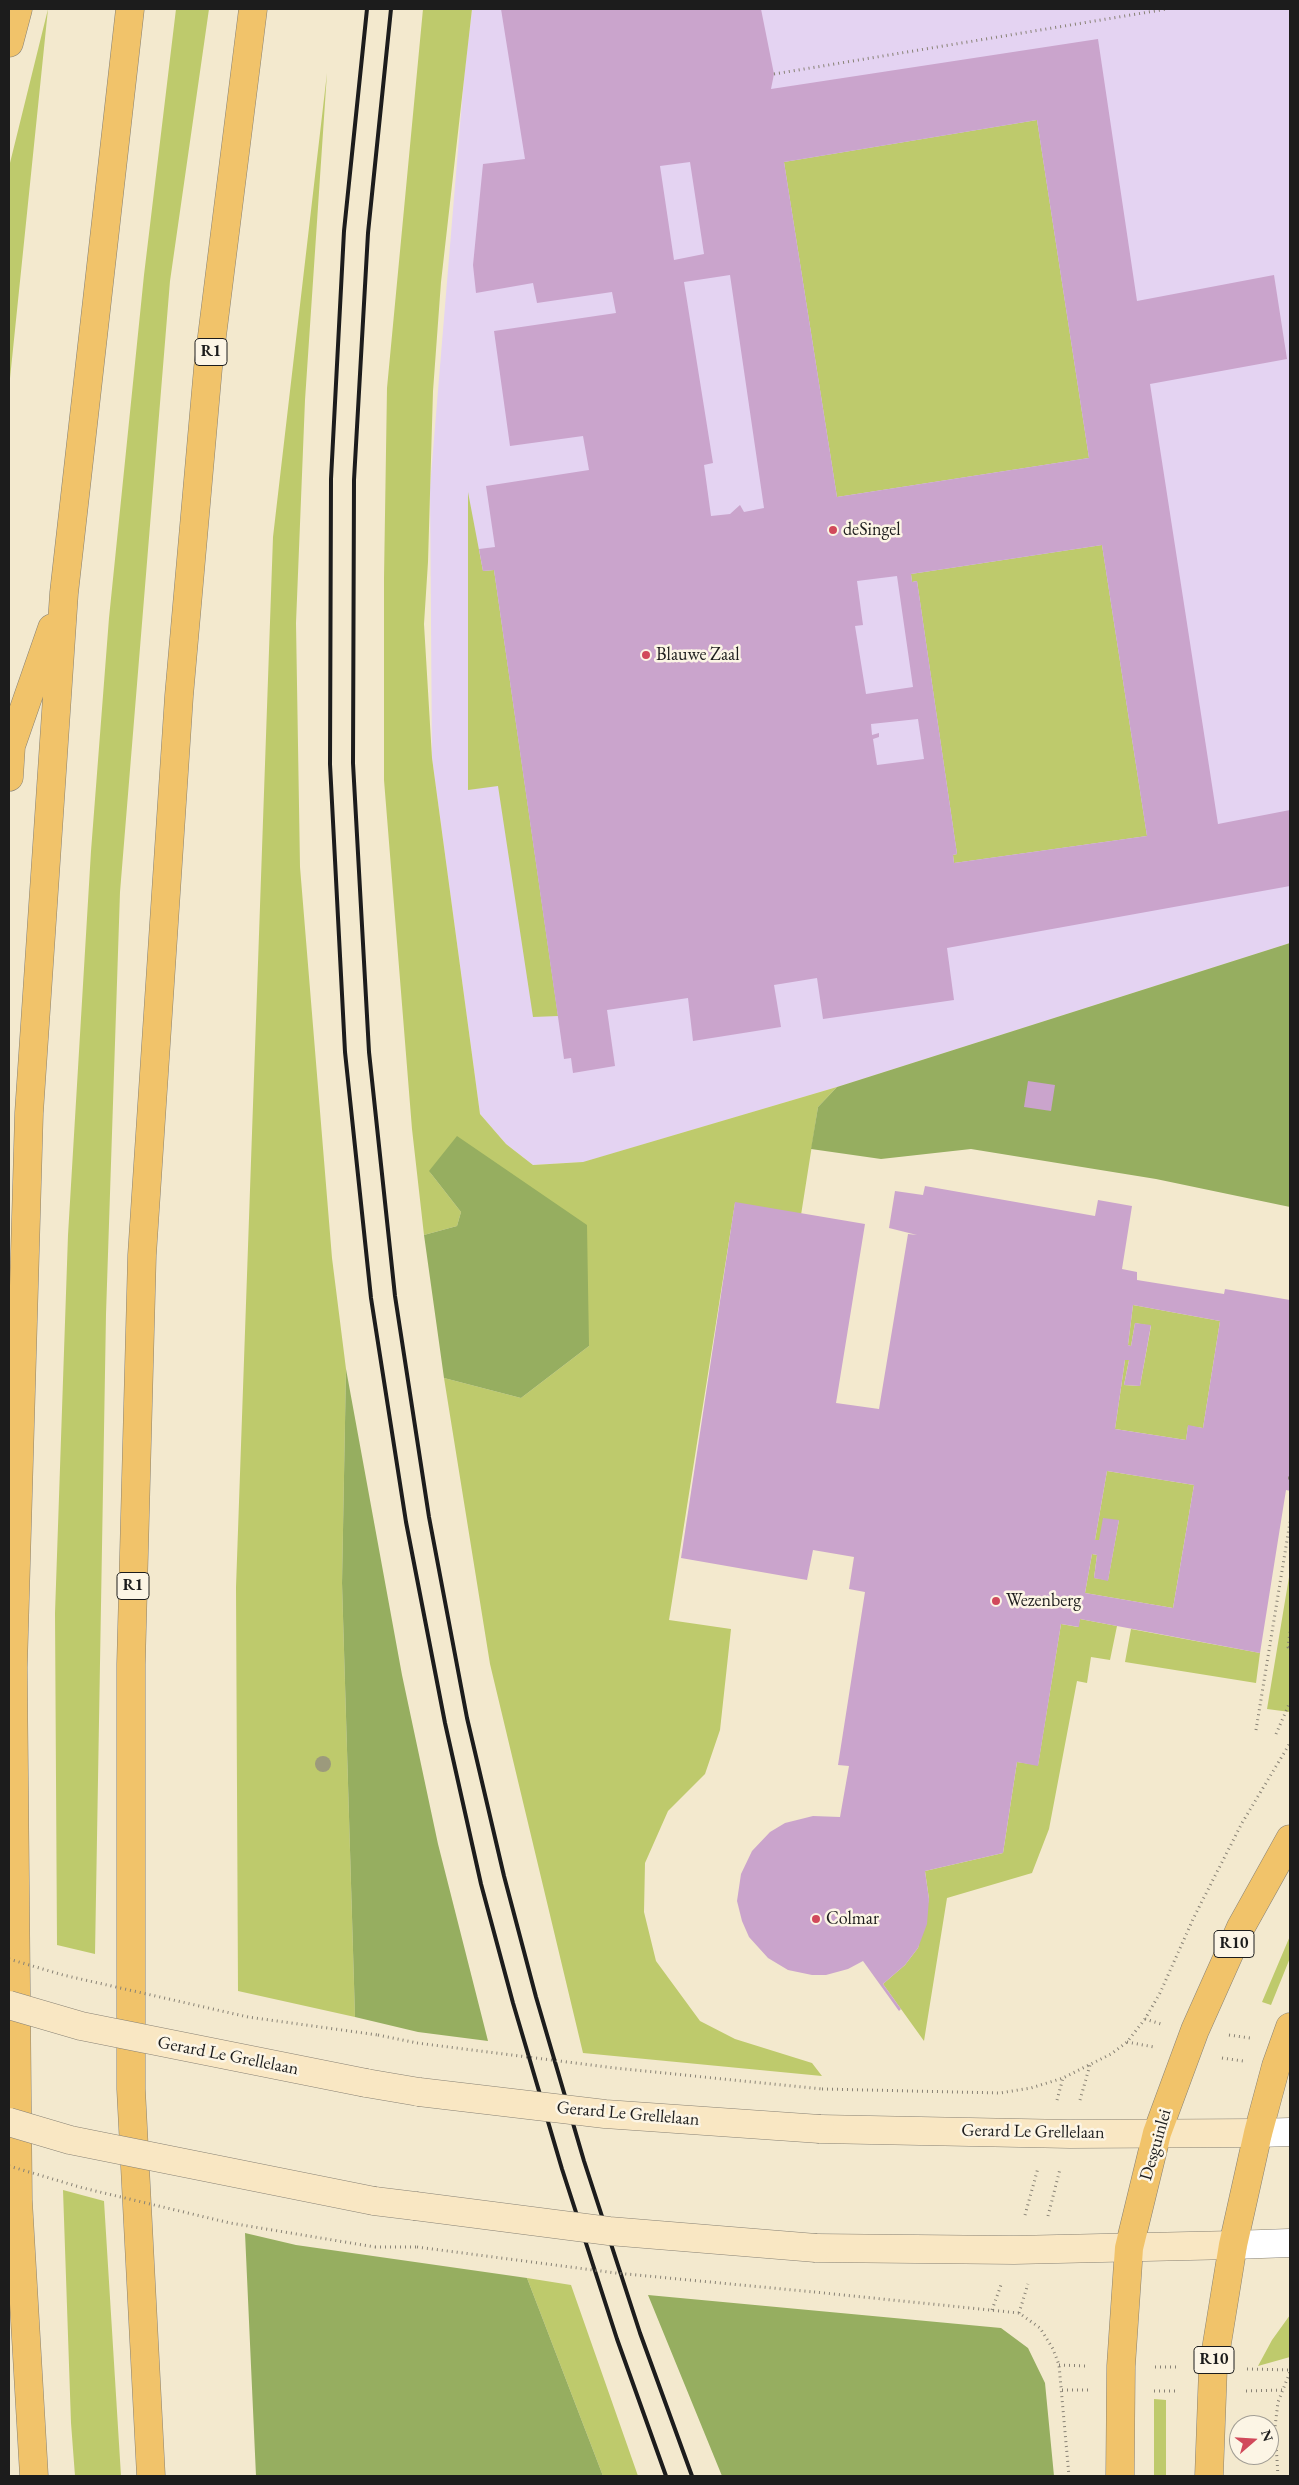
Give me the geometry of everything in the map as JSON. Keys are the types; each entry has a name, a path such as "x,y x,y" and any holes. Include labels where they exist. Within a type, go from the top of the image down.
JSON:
{"main road":[{"path":"9,43 18,9"},
{"path":"34,2476 18,2200 13,1668 29,1113 64,593 130,9"},
{"name":"R1","path":"151,2476 131,2089 131,1664 142,1255 185,626 208,368 253,9"},
{"path":"9,777 10,746 64,593"},
{"name":"Desguinlei","path":"1120,2476 1121,2378 1129,2248 1157,2133 1192,2038 1241,1927 1290,1839"},
{"name":"R10","path":"1209,2476 1212,2380 1233,2245 1258,2133 1276,2066 1290,2027"}],"street":[{"name":"Gerard Le Grellelaan","path":"9,2005 81,2026 366,2084 605,2114 820,2129 1059,2134 1258,2133"},
{"path":"9,2122 70,2140 374,2201 609,2231 816,2248 1026,2250 1290,2243"},
{"path":"1258,2133 1290,2132"}],"path":[{"path":"774,74 1167,9"},
{"path":"1256,1730 1290,1522"},
{"path":"1285,1552 1290,1558"},
{"path":"1290,1632 1288,1647 1290,1648"},
{"path":"1276,1734 1290,1702"},
{"path":"9,1959 63,1975 248,2017 417,2043 615,2068 822,2089 1000,2093 1031,2088 1063,2078 1111,2054 1127,2042 1145,2020 1160,1993 1194,1917 1242,1822 1290,1743"},
{"path":"1020,2313 1026,2250 1059,2134 1090,2065"},
{"path":"992,2310 1026,2250 1059,2134 1063,2078"},
{"path":"9,2166 83,2188 230,2223 375,2247 417,2247 616,2273 1020,2313 1040,2328 1053,2349 1059,2365 1069,2476"},
{"path":"1059,2365 1121,2378 1212,2380 1283,2390"},
{"path":"1062,2390 1121,2378 1212,2380 1290,2371 1278,2402 1275,2427 1278,2476"}],"shaded area":[{"path":"472,9 1290,9 1290,943 837,1087 584,1162 533,1165 506,1144 480,1114 432,758 430,487 464,77"}],"green space":[{"path":"48,9 9,388 9,167"},
{"path":"176,9 209,9 170,281 120,892 106,1314 95,1954 57,1945 55,1613 68,1235 91,851 109,618 144,275"},
{"path":"423,9 472,9 441,282 433,391 428,562 424,624 432,758 480,1114 506,1144 533,1165 583,1162 837,1087 818,1107 801,1215 735,1203 669,1620 731,1629 720,1730 705,1774 668,1811 645,1863 644,1912 656,1961 700,2021 735,2039 812,2063 822,2076 583,2053 490,1664 444,1378 521,1398 589,1346 429,1171 461,1212 457,1226 424,1235 412,1129 384,780 384,578 387,388"},
{"path":"327,73 305,400 296,623 300,867 332,1258 346,1369 342,1583 355,2017 238,1991 236,1587 273,537"},
{"path":"1037,120 1089,458 837,497 784,162"},
{"path":"468,492 483,571 494,570 558,1016 533,1017 498,786 468,790"},
{"path":"1102,545 1147,836 954,863 953,855 957,854 917,581 912,582 911,574"},
{"path":"1290,943 1290,1207 1156,1179 971,1149 881,1159 811,1149 818,1107 837,1087"},
{"path":"457,1136 587,1225 589,1346 521,1398 444,1378 424,1235 457,1226 461,1212 429,1171"},
{"path":"1133,1305 1220,1321 1203,1428 1188,1426 1186,1440 1115,1429 1125,1360 1129,1360 1124,1385 1140,1386 1151,1326 1135,1323 1131,1346 1128,1345"},
{"path":"346,1369 402,1675 438,1844 488,2041 418,2032 355,2017 342,1583"},
{"path":"1107,1471 1194,1485 1173,1608 1085,1593 1092,1554 1097,1555 1094,1578 1108,1580 1119,1520 1099,1540 1095,1540"},
{"path":"1290,1571 1290,1712 1267,1709"},
{"path":"1080,1619 1117,1626 1110,1660 1091,1657 1087,1683 1077,1681 1049,1829 1032,1873 947,1898 924,2041 883,1984 905,1965 918,1948 929,1899 925,1871 1003,1853 1017,1762 1038,1765 1061,1624 1078,1627"},
{"path":"1131,1629 1260,1653 1256,1683 1125,1662"},
{"path":"1290,1936 1290,1958 1271,2005 1262,2002"},
{"path":"63,2190 104,2201 121,2476 75,2476 71,2423"},
{"path":"245,2233 296,2245 527,2278 603,2476 256,2476"},
{"path":"527,2278 571,2285 638,2476 603,2476"},
{"path":"648,2295 1001,2328 1028,2348 1045,2383 1054,2476 722,2476"},
{"path":"1290,2315 1290,2357 1258,2366 1272,2340"},
{"path":"1154,2399 1166,2400 1166,2476 1154,2476"}],"building":[{"name":"deSingel","path":"501,9 761,9 774,74 771,89 1098,39 1137,301 1274,275 1287,359 1150,384 1218,824 1290,810 1290,886 947,948 954,1000 823,1019 817,978 774,985 781,1027 693,1041 688,998 607,1010 615,1066 573,1073 571,1058 564,1059 494,570 483,571 479,549 495,547 486,486 589,470 583,436 510,446 494,331 616,313 612,292 537,303 533,283 476,293 473,265 483,164 525,159","holes":["1037,120 1089,458 837,497 784,162","690,162 704,254 674,260 660,166","730,275 764,508 744,512 740,505 730,514 711,516 704,465 713,463 684,282","1102,545 1147,836 954,863 953,855 957,854 917,581 912,582 911,574","897,576 913,687 866,694 855,626 863,625 857,581","918,719 924,759 877,765 873,739 879,737 879,733 872,735 871,724"]},
{"path":"1028,1081 1055,1085 1051,1111 1024,1107"},
{"name":"Wezenberg","path":"925,1186 1095,1216 1098,1200 1132,1206 1122,1269 1137,1272 1137,1280 1224,1294 1225,1289 1290,1300 1290,1491 1286,1490 1260,1653 1080,1619 1079,1627 1061,1624 1038,1766 1017,1762 1003,1853 925,1871 929,1899 927,1924 918,1948 905,1965 883,1984 901,2009 899,2011 863,1961 848,1969 826,1975 812,1975 788,1970 768,1958 749,1937 742,1921 737,1901 741,1874 752,1851 770,1832 785,1823 813,1816 840,1817 849,1766 838,1765 865,1592 849,1589 854,1557 813,1550 807,1580 681,1558 735,1202 865,1224 836,1403 879,1409 908,1234 917,1235 889,1228 895,1191 923,1195","holes":["1133,1305 1220,1321 1203,1428 1188,1425 1186,1440 1115,1429 1125,1360 1129,1360 1124,1385 1140,1386 1151,1325 1135,1323 1131,1346 1128,1345","1107,1471 1194,1485 1173,1608 1085,1593 1092,1554 1097,1555 1094,1578 1108,1581 1119,1520 1103,1518 1099,1540 1095,1540"]}],"railway":[{"path":"367,9 344,231 331,479 330,764 345,1052 371,1298 406,1522 445,1723 481,1884 513,2003 562,2169 617,2339 666,2476"},
{"path":"391,9 368,233 354,480 353,763 369,1052 395,1296 429,1517 467,1718 504,1876 536,1997 584,2161 640,2333 692,2476"}],"place":[{"name":"deSingel","path":"833,530"},
{"name":"Blauwe Zaal","path":"646,655"},
{"name":"Wezenberg","path":"996,1601"},
{"name":"Colmar","path":"816,1919"}]}
